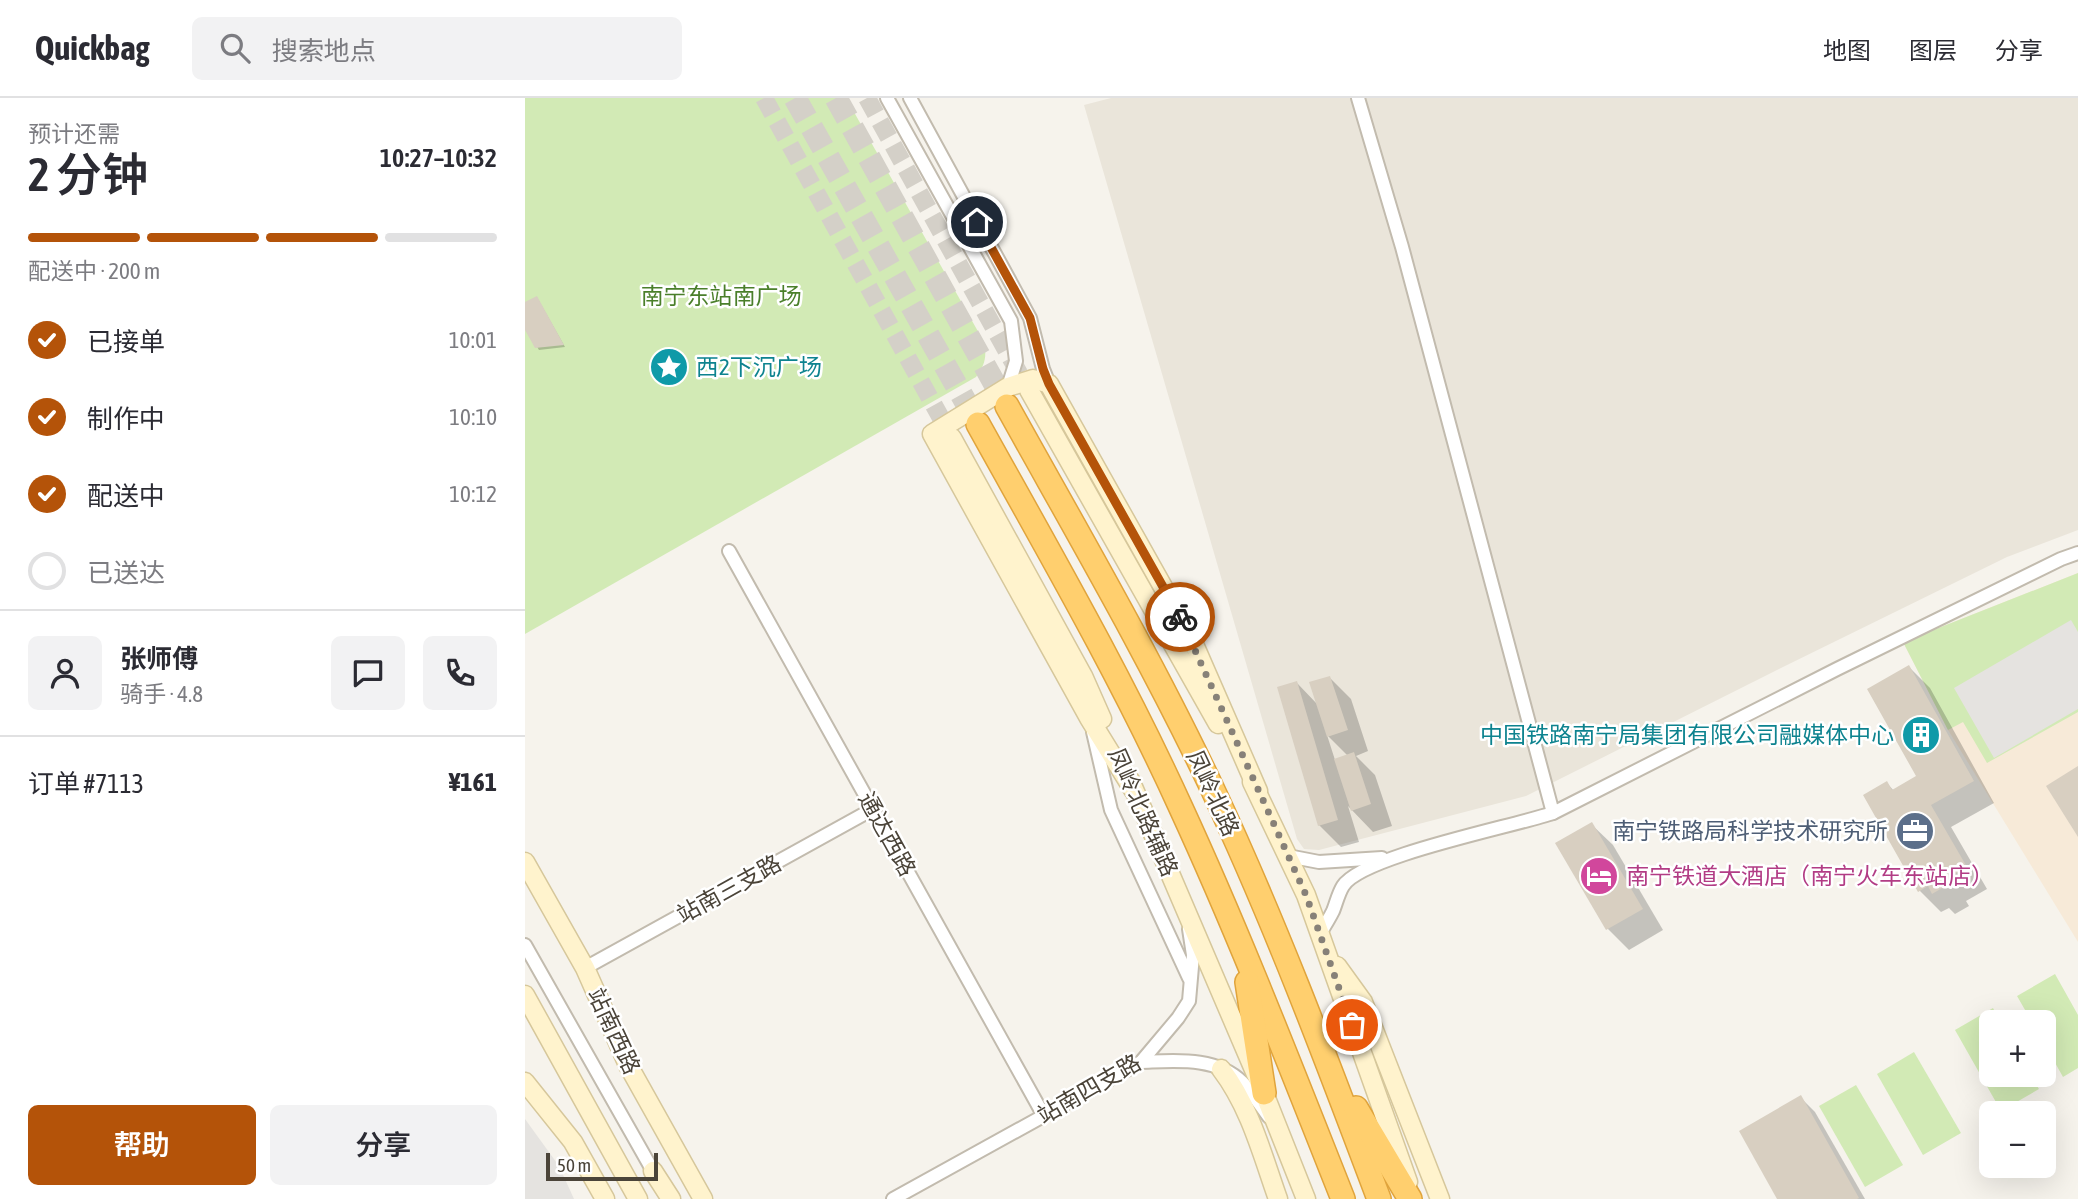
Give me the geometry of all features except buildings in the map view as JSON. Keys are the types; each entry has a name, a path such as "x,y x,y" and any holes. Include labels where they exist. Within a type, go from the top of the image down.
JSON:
{"highway":[{"name":"凤岭北路","path":"1008,397 1135,634 1212,788 1324,1055 1379,1199"},
{"name":"凤岭北路","path":"978,424 1111,665 1180,806 1241,940 1343,1199"},
{"path":"1241,940 1264,1093"},
{"path":"1324,1055 1411,1199"}],"main road":[{"path":"1134,791 1089,718 932,434 1008,397 1033,379 1049,384 1190,635 1306,895 1411,1199"},
{"path":"1029,390 1182,664 1258,791"},
{"name":"凤岭北路辅路","path":"952,438 1083,676 1264,1093 1306,1199"},
{"name":"站南西路","path":"525,862 585,968 628,1065 703,1199"},
{"path":"1322,941 1363,1002 1440,1199"},
{"path":"525,995 638,1199"},
{"path":"1221,1069 1237,1089 1251,1120 1278,1199"},
{"path":"525,1082 573,1142 605,1199"},
{"path":"653,1171 671,1199"}],"street":[{"path":"887,98 1011,321 1016,361 1008,397"},
{"path":"910,98 1030,318 1049,384"},
{"path":"1358,98 1402,247 1553,813"},
{"name":"通达西路","path":"729,551 1044,1116"},
{"path":"1322,941 1343,886 1359,872 1392,857 1553,813 1837,668 2078,553"},
{"path":"1089,718 1111,810 1191,982"},
{"name":"站南三支路","path":"585,968 873,809"},
{"path":"1288,856 1319,862 1392,857"},
{"name":"站南四支路","path":"893,1199 1141,1062 1189,1001 1193,955 1187,913"},
{"path":"525,945 653,1171"},
{"path":"1141,1062 1180,1061 1202,1063 1221,1069 1240,1080 1269,1116 1282,1139"}],"shaded area":[{"path":"1111,98 2078,98 2078,530 2007,557 1526,796 1319,850 1304,849 1297,839 1084,105"},
{"path":"2078,573 2078,942 1948,730 1903,642"},
{"path":"2071,620 2078,632 2078,709 1994,758 1954,688"},
{"path":"525,1119 559,1166 574,1199 525,1199"}],"green space":[{"name":"南宁东站南广场","path":"525,98 846,98 984,342 985,361 976,377 525,634"},
{"path":"2078,573 2078,712 1987,763 1963,722 1948,730 1903,642"},
{"path":"2055,974 2078,1015 2078,1068 2063,1077 2056,1064 2056,1010 2025,1010 2017,996"},
{"path":"1979,1016 1979,1072 1955,1030"},
{"path":"1914,1052 1961,1133 1923,1155 1877,1074"},
{"path":"1856,1085 1903,1165 1865,1187 1819,1106"},
{"path":"1987,1087 2039,1089 2018,1101 1995,1101"}],"tunnel":[{"path":"764,98 952,438"},
{"path":"795,98 978,424"},
{"path":"836,98 1007,406"},
{"path":"867,98 1020,375"}],"way so far":[{"path":"1180,617 1306,895 1352,1025"}],"place":[{"name":"西2下沉广场","path":"669,367"},
{"name":"中国铁路南宁局集团有限公司融媒体中心","path":"1921,735"},
{"name":"南宁铁路局科学技术研究所","path":"1915,831"},
{"name":"南宁铁道大酒店（南宁火车东站店）","path":"1599,876"}],"route":[{"path":"977,222 1030,318 1049,384 1180,617"}]}
